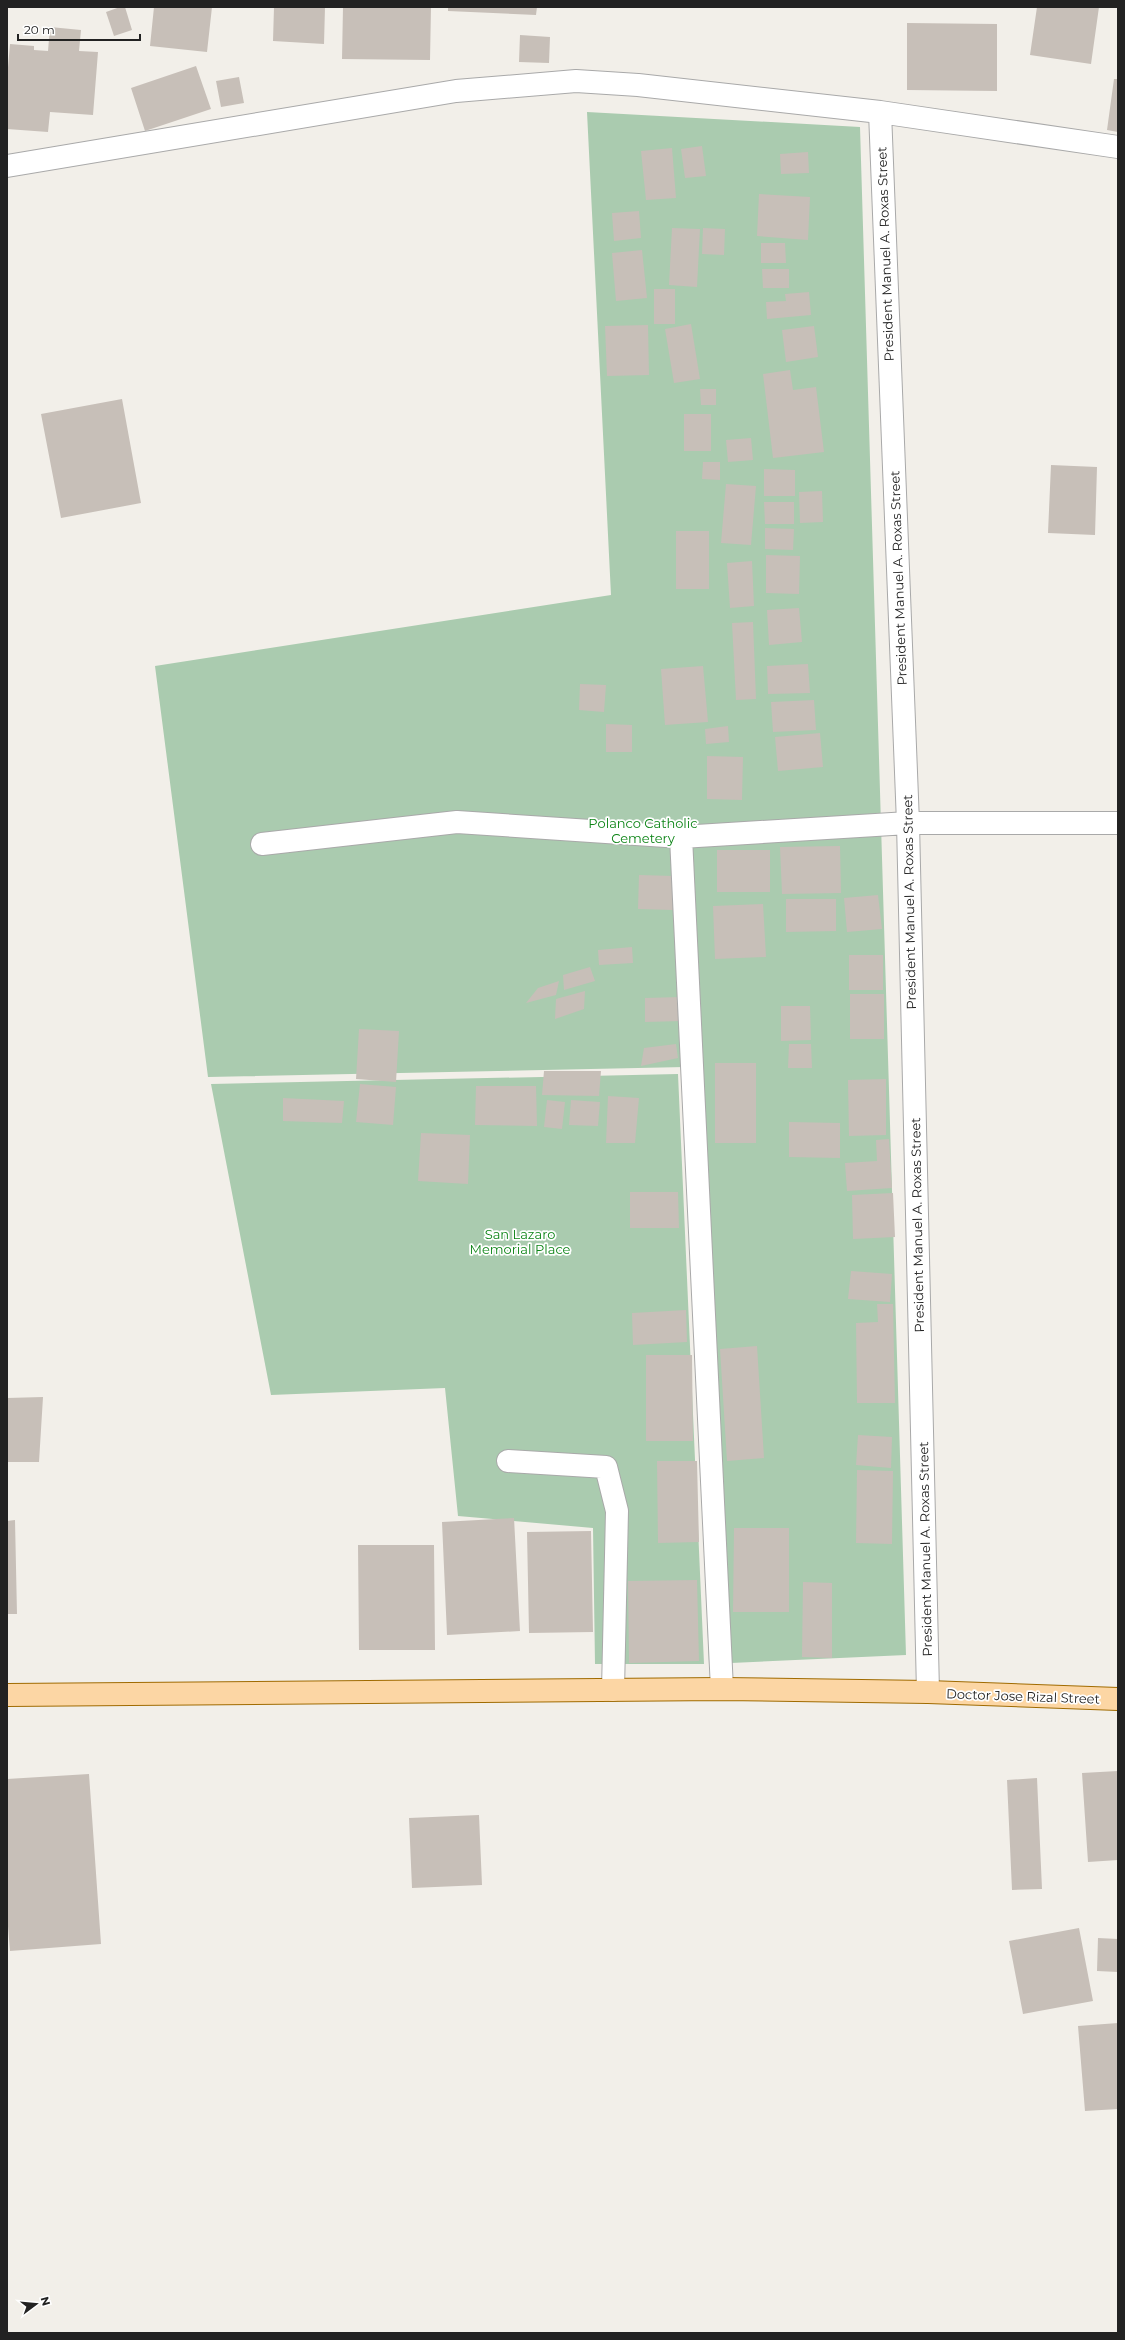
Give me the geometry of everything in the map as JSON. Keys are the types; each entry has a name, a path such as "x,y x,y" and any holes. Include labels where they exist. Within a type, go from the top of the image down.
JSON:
{"main road":[{"name":"Doctor Jose Rizal Street","path":"7,1695 722,1689 928,1692 1118,1699"}],"street":[{"path":"7,166 456,91 576,81 638,85 880,112 1118,147"},
{"name":"President Manuel A. Roxas Street","path":"880,112 908,824 928,1692"},
{"path":"262,844 457,822 681,837 908,824 1118,823"},
{"path":"681,837 722,1689"},
{"path":"508,1461 606,1467 617,1511 614,1690"}],"green space":[{"name":"Polanco Catholic Cemetery","path":"587,112 860,127 906,1655 709,1664 685,1067 208,1077 155,666 611,595"},
{"name":"San Lazaro Memorial Place","path":"678,1074 704,1664 595,1664 593,1528 458,1516 445,1388 271,1395 211,1084"}],"building":[{"path":"120,7 125,7 132,30 114,36 106,12"},
{"path":"154,7 212,7 207,52 150,46"},
{"path":"274,7 325,7 324,44 273,41"},
{"path":"343,7 431,7 430,60 342,59"},
{"path":"448,7 537,7 536,15 448,11"},
{"path":"1037,7 1099,7 1091,64 1030,55"},
{"path":"907,23 997,24 997,91 907,90"},
{"path":"50,27 81,30 79,51 98,52 93,115 50,112 48,132 7,129 7,79 10,44 34,46 34,50 48,51"},
{"path":"520,35 550,37 549,63 519,62"},
{"path":"196,66 211,109 145,131 131,88"},
{"path":"239,77 244,103 221,107 216,81"},
{"path":"1114,79 1118,79 1118,132 1107,130"},
{"path":"702,146 706,176 685,178 681,149"},
{"path":"672,148 676,198 646,200 641,151"},
{"path":"808,152 809,173 781,174 780,154"},
{"path":"759,194 810,197 808,240 757,236"},
{"path":"639,211 641,238 614,241 612,213"},
{"path":"672,228 700,229 697,287 669,285"},
{"path":"703,228 725,229 724,255 702,254"},
{"path":"761,243 785,243 786,263 761,263"},
{"path":"642,250 647,298 616,301 612,253"},
{"path":"762,269 789,269 789,288 763,288"},
{"path":"654,289 675,289 675,324 654,324"},
{"path":"809,292 811,315 767,319 766,302 786,301 785,294"},
{"path":"691,324 700,379 674,383 665,329"},
{"path":"648,325 649,375 607,376 605,326"},
{"path":"814,326 818,357 786,362 782,330"},
{"path":"790,370 793,390 816,387 824,452 773,458 763,374"},
{"path":"700,389 716,389 716,405 701,405"},
{"path":"122,399 141,503 61,518 41,414"},
{"path":"684,414 711,414 711,451 684,451"},
{"path":"751,438 753,460 728,462 726,440"},
{"path":"703,462 720,462 720,480 702,479"},
{"path":"1051,465 1097,467 1095,535 1048,533"},
{"path":"764,469 795,470 795,496 764,496"},
{"path":"726,484 756,486 751,545 721,543"},
{"path":"822,491 823,522 800,523 799,492"},
{"path":"764,502 794,502 794,524 765,524"},
{"path":"765,528 794,529 793,550 765,549"},
{"path":"676,531 709,531 709,589 676,589"},
{"path":"766,555 800,556 799,594 766,593"},
{"path":"752,561 754,606 730,608 727,563"},
{"path":"799,608 802,642 769,645 767,610"},
{"path":"753,622 756,699 736,700 732,623"},
{"path":"808,664 810,693 768,694 767,666"},
{"path":"703,666 708,722 665,725 661,669"},
{"path":"580,684 606,685 604,712 579,710"},
{"path":"814,700 816,730 773,732 771,702"},
{"path":"606,724 632,725 632,752 606,752"},
{"path":"728,726 729,742 706,744 705,729"},
{"path":"820,733 823,767 778,771 775,737"},
{"path":"707,756 743,757 742,800 707,799"},
{"path":"840,846 841,893 782,894 780,847"},
{"path":"717,850 770,850 770,892 717,892"},
{"path":"639,875 674,876 673,910 638,909"},
{"path":"878,895 882,929 847,932 844,898"},
{"path":"786,899 836,899 836,931 786,932"},
{"path":"763,904 766,957 715,959 713,906"},
{"path":"632,947 633,963 599,965 598,950"},
{"path":"849,955 883,955 883,990 849,990"},
{"path":"590,967 595,981 564,990 563,975"},
{"path":"559,981 556,995 526,1003 538,988"},
{"path":"585,991 584,1009 555,1019 556,999"},
{"path":"850,994 884,994 884,1039 850,1039"},
{"path":"681,997 682,1021 645,1022 645,998"},
{"path":"781,1006 810,1006 811,1040 781,1041"},
{"path":"359,1029 399,1031 396,1082 356,1079"},
{"path":"676,1044 678,1058 641,1066 644,1048"},
{"path":"789,1044 811,1044 812,1068 788,1068"},
{"path":"715,1063 756,1063 756,1143 715,1143"},
{"path":"544,1071 601,1071 599,1096 542,1095"},
{"path":"886,1079 886,1135 849,1136 848,1080"},
{"path":"360,1084 396,1087 393,1125 356,1122"},
{"path":"476,1086 536,1086 537,1126 475,1125"},
{"path":"608,1096 639,1098 635,1143 606,1143"},
{"path":"283,1098 344,1101 342,1123 283,1121"},
{"path":"547,1100 565,1102 562,1129 544,1127"},
{"path":"571,1100 600,1102 598,1126 569,1125"},
{"path":"789,1122 840,1123 840,1158 789,1157"},
{"path":"421,1133 470,1135 468,1184 418,1181"},
{"path":"889,1139 892,1188 847,1191 845,1163 877,1161 876,1140"},
{"path":"630,1192 678,1192 679,1228 630,1228"},
{"path":"893,1193 895,1237 853,1239 852,1195"},
{"path":"851,1271 892,1274 890,1302 848,1299"},
{"path":"877,1304 893,1304 895,1403 857,1403 856,1323 878,1322"},
{"path":"686,1310 687,1342 633,1345 632,1313"},
{"path":"757,1346 764,1458 727,1461 720,1349"},
{"path":"646,1355 692,1355 693,1441 646,1441"},
{"path":"43,1397 39,1462 7,1462 7,1398"},
{"path":"858,1435 892,1437 891,1468 856,1465"},
{"path":"657,1461 697,1461 699,1542 658,1543"},
{"path":"857,1470 893,1471 892,1544 856,1543"},
{"path":"514,1518 520,1631 447,1635 442,1522"},
{"path":"15,1520 17,1614 7,1614 7,1521"},
{"path":"734,1528 789,1528 789,1612 733,1612"},
{"path":"591,1531 593,1632 529,1633 527,1532"},
{"path":"358,1545 434,1545 435,1650 359,1650"},
{"path":"697,1580 699,1661 629,1663 628,1581"},
{"path":"803,1582 832,1583 832,1658 802,1657"},
{"path":"1118,1771 1118,1860 1088,1862 1082,1773"},
{"path":"89,1774 101,1944 10,1951 7,1914 7,1779"},
{"path":"1037,1778 1042,1889 1012,1890 1007,1780"},
{"path":"479,1815 482,1885 412,1888 409,1818"},
{"path":"1079,1928 1093,2001 1023,2014 1009,1941"},
{"path":"1098,1938 1118,1939 1118,1972 1097,1971"},
{"path":"1118,2023 1118,2109 1085,2111 1078,2026"}]}
